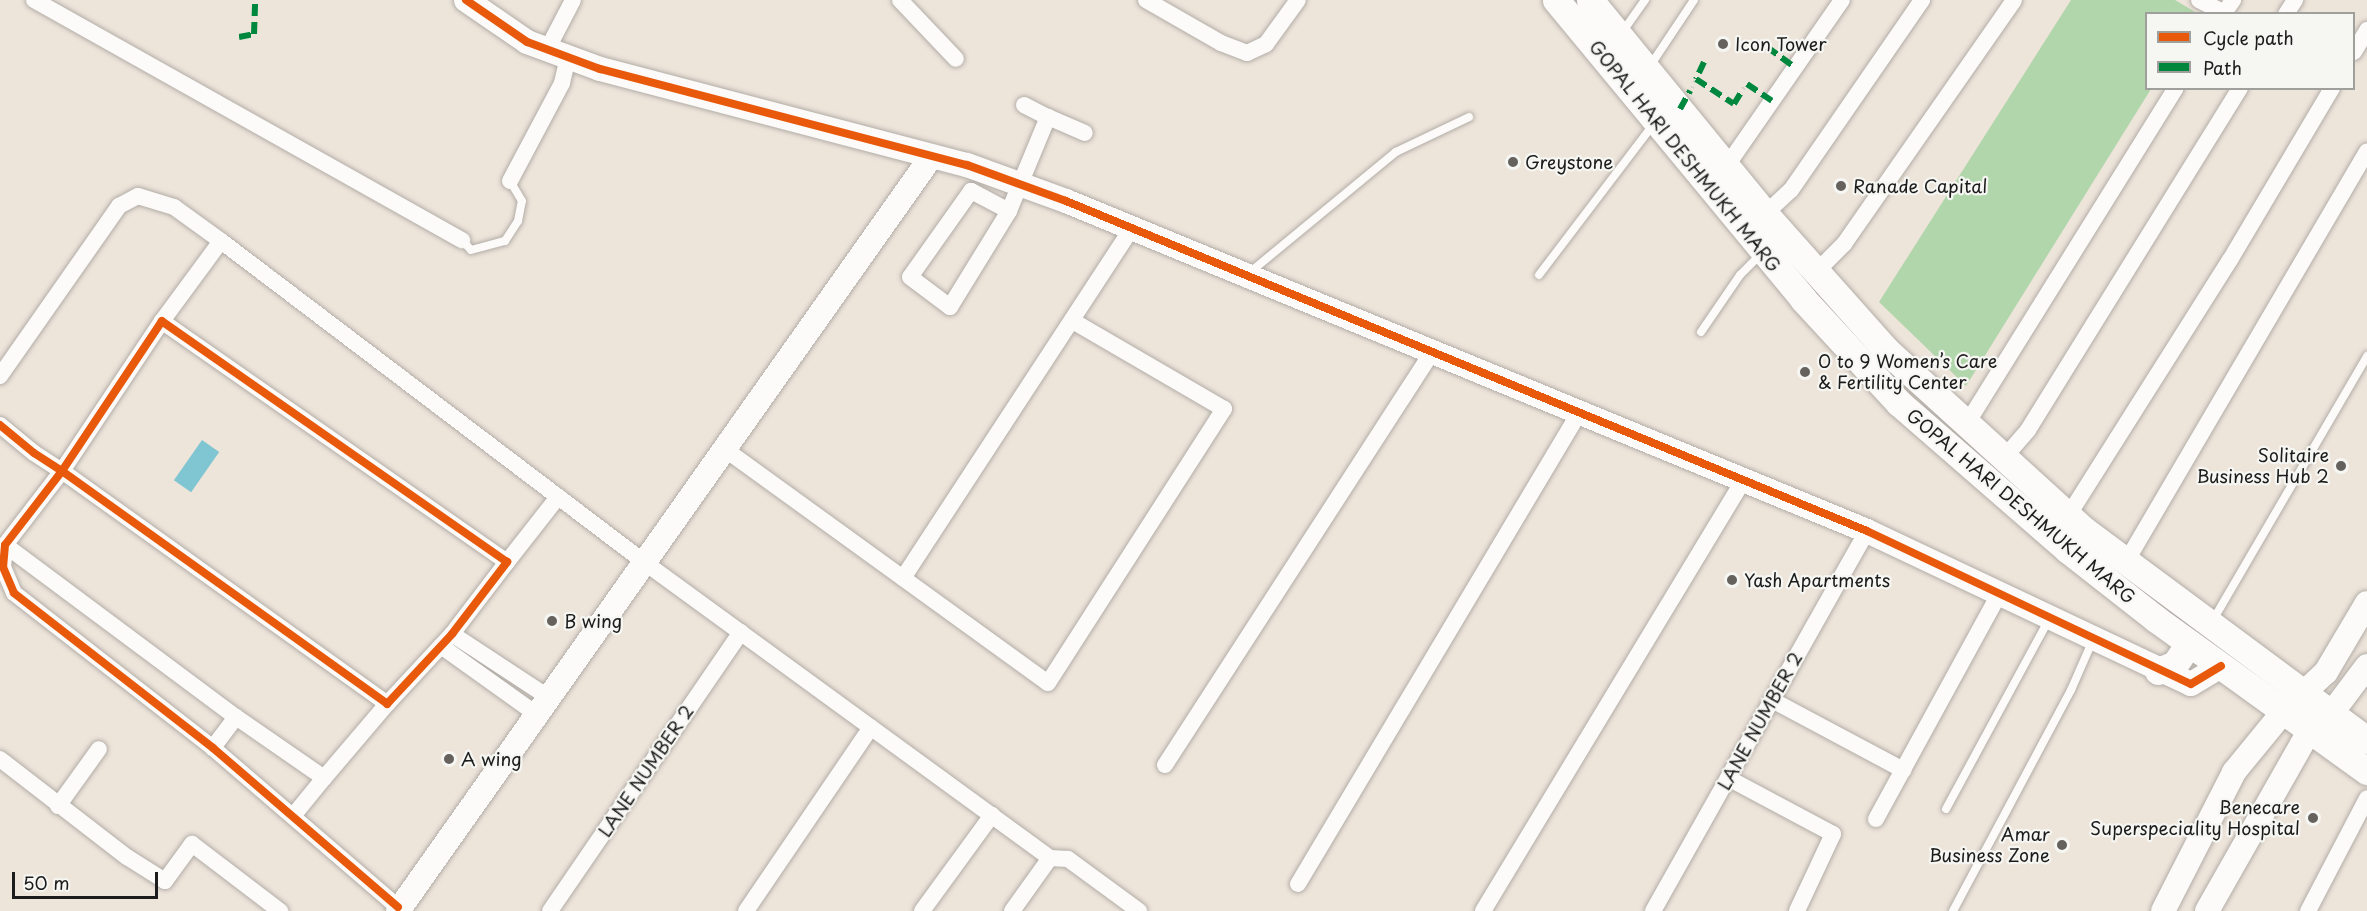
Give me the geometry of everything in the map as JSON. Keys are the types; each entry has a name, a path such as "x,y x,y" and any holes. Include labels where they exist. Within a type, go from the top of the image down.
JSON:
{"main road":[{"name":"GOPAL HARI DESHMUKH MARG","path":"1556,0 1612,46 1648,69 1765,214 1886,350 2068,516 2210,626 2294,703 2320,722 2367,771"},
{"name":"GOPAL HARI DESHMUKH MARG","path":"1590,0 1612,46 1655,123 1763,251 1899,403 2068,550 2189,642 2221,666 2294,703"},
{"path":"2158,671 2175,664 2189,642"},
{"name":"GOPAL HARI DESHMUKH MARG","path":"2320,722 2367,740"}],"street":[{"path":"34,0 462,240"},
{"path":"466,0 486,17 558,53 931,157 1019,184 1132,228 1867,531 2158,671 2191,684 2221,666"},
{"path":"510,181 562,83 558,53 573,0"},
{"path":"900,0 956,59"},
{"path":"1146,0 1221,43 1247,53 1266,44 1298,0"},
{"path":"1765,214 1791,190 1922,0"},
{"path":"1816,272 1844,244 2014,0"},
{"path":"2199,0 2226,9"},
{"path":"1726,167 1836,2"},
{"path":"2355,50 2367,30"},
{"path":"1966,425 2175,90"},
{"path":"2003,459 2028,430 2239,90"},
{"path":"2068,516 2230,260 2331,90"},
{"path":"1024,105 1085,133"},
{"path":"1009,211 971,191 910,277 950,307 1009,211 1048,117"},
{"path":"2126,562 2367,152"},
{"path":"221,241 162,321 62,471 5,545 3,567 14,593 213,748 398,909 726,450 931,157"},
{"path":"0,376 119,206 138,196 174,207 644,562 1050,858 1068,859 1139,911"},
{"path":"903,578 1132,228"},
{"path":"162,321 507,562"},
{"path":"726,450 1048,683 1224,410 1073,321"},
{"path":"1165,765 1432,352"},
{"path":"1298,884 1579,413"},
{"path":"0,425 387,704"},
{"path":"1483,911 1743,481"},
{"path":"293,816 387,704 446,640 558,497"},
{"name":"LANE NUMBER 2","path":"1653,911 1867,531"},
{"path":"5,545 236,717 324,778"},
{"path":"1876,819 1999,594"},
{"path":"2163,911 2234,772 2294,703 2326,672 2367,603"},
{"name":"LANE NUMBER 2","path":"550,911 741,632"},
{"path":"446,640 542,706"},
{"path":"2207,911 2320,722 2367,666"},
{"path":"1772,700 1904,770"},
{"path":"213,748 236,717"},
{"path":"746,911 871,727"},
{"path":"58,806 99,749"},
{"path":"0,759 58,806 165,881 192,844 280,911"},
{"path":"1728,778 1833,834 1797,911"},
{"path":"2308,911 2367,798"},
{"path":"922,911 992,815"},
{"path":"1012,911 1050,858"}],"lane":[{"path":"1612,46 1645,0"},
{"path":"1648,69 1694,0"},
{"path":"1246,275 1396,152 1469,117"},
{"path":"1539,275 1655,123"},
{"path":"462,240 471,250 505,241 518,221 522,201 510,181"},
{"path":"1701,332 1740,275 1763,251"},
{"path":"2210,626 2367,356"},
{"path":"1946,809 2049,618"},
{"path":"1953,911 2071,690 2093,639"}],"path":[{"path":"1690,91 1696,79"},
{"path":"1743,89 1747,84"}],"green space":[{"path":"2071,0 2175,0 2195,12 2145,12 2145,90 2150,90 1966,386 1879,302"}],"water":[{"path":"202,440 219,452 191,492 174,480"}],"marked path":[{"path":"239,37 254,34 255,0"},
{"path":"1767,47 1795,67"},
{"path":"1704,62 1696,79 1734,104 1743,89"},
{"path":"1747,84 1772,101"},
{"path":"1680,109 1690,91"}],"cycle path":[{"path":"466,0 527,42 600,69 967,165 1066,201 1867,531 2191,684 2221,666"},
{"path":"0,425 34,453 62,471 387,704 452,634 507,562 162,321 62,471 5,545 3,567 14,593 213,748 398,907"}],"place":[{"name":"Icon Tower","path":"1723,44"},
{"name":"Greystone","path":"1513,162"},
{"name":"Ranade Capital","path":"1841,186"},
{"name":"0 to 9 Women’s Care & Fertility Center","path":"1805,372"},
{"name":"Solitaire Business Hub 2","path":"2341,466"},
{"name":"Yash Apartments","path":"1732,580"},
{"name":"B wing","path":"552,621"},
{"name":"A wing","path":"449,759"},
{"name":"Benecare Superspeciality Hospital","path":"2313,818"},
{"name":"Amar Business Zone","path":"2062,845"}]}
